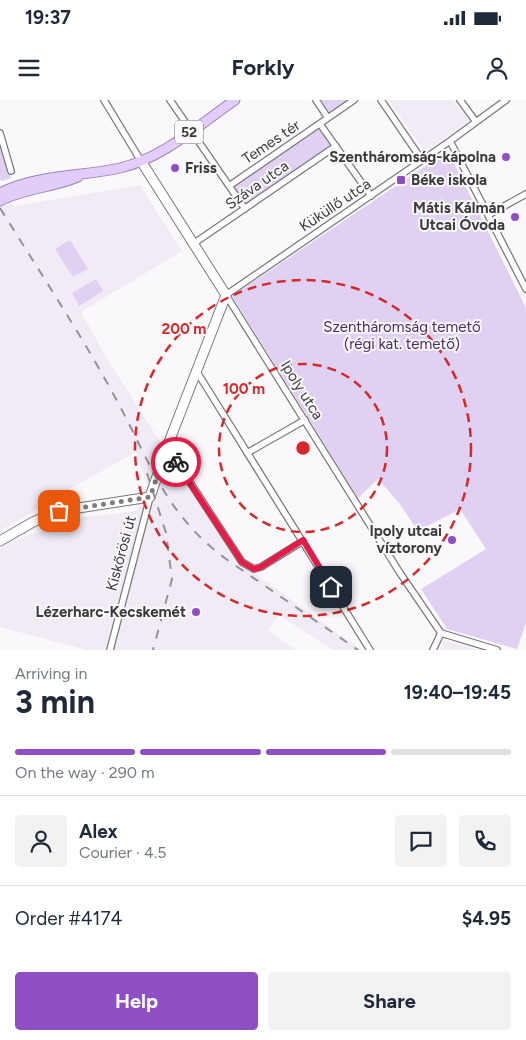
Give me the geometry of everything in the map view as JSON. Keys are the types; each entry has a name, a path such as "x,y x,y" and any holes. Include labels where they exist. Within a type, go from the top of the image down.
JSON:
{"main road":[{"name":"52","path":"0,192 141,161 155,155 192,131 235,100"},
{"name":"52","path":"0,201 16,190"}],"street":[{"path":"104,100 141,161"},
{"path":"170,100 245,209"},
{"path":"316,100 328,118"},
{"name":"Temes tér","path":"229,186 354,100"},
{"path":"381,100 422,160"},
{"path":"460,100 476,122"},
{"name":"Küküllő utca","path":"226,295 450,141 506,100"},
{"path":"320,124 371,196"},
{"path":"0,133 11,171"},
{"path":"450,141 526,289"},
{"name":"Száva utca","path":"193,244 336,146"},
{"name":"Ipoly utca","path":"141,161 400,573 441,633"},
{"path":"488,215 526,194"},
{"name":"Kiskőrösi út","path":"110,650 150,497 167,447 226,295"},
{"path":"196,372 303,540 370,650"},
{"path":"247,453 305,420"},
{"path":"167,447 242,562 254,569 261,567 303,540"},
{"path":"0,541 33,522 59,511 150,497"},
{"path":"433,650 441,633 497,650"}],"shaded area":[{"path":"388,100 453,100 469,121 425,152"},
{"path":"140,185 182,251 81,312 108,360 235,559 361,650 333,650 279,615 268,630 296,650 87,650 0,627 0,549 13,541 77,518 136,511 147,485 136,452 39,506 36,510 0,531 0,194 14,206"},
{"path":"444,640 478,650 441,650"}],"green space":[{"path":"321,100 348,100 330,113"},
{"path":"320,127 332,145 246,205 233,187"},
{"path":"0,143 11,178 3,181 0,180"},
{"name":"Szentháromság temető (régi kat. temető)","path":"448,151 526,308 526,623 517,649 447,629 421,589 486,549 460,509 418,531 400,504 378,479 358,498 232,296"},
{"path":"70,240 88,269 73,277 55,249"},
{"path":"96,279 103,291 79,306 72,293"}],"railway":[{"path":"0,208 103,375 161,486 188,524 205,542 226,559 358,650"},
{"path":"147,473 166,533 172,579 153,650"}],"way so far":[{"path":"59,511 75,507 150,497 167,447 176,462"}],"place":[{"name":"Szentháromság-kápolna","path":"506,157"},
{"name":"Friss","path":"175,168"},
{"name":"Béke iskola","path":"401,180"},
{"name":"Mátis Kálmán Utcai Óvoda","path":"515,217"},
{"name":"Ipoly utcai víztorony","path":"452,540"},
{"name":"Lézerharc-Kecskemét","path":"196,612"}],"route":[{"path":"176,462 236,556 242,562 254,569 261,567 303,540 331,587"}]}
